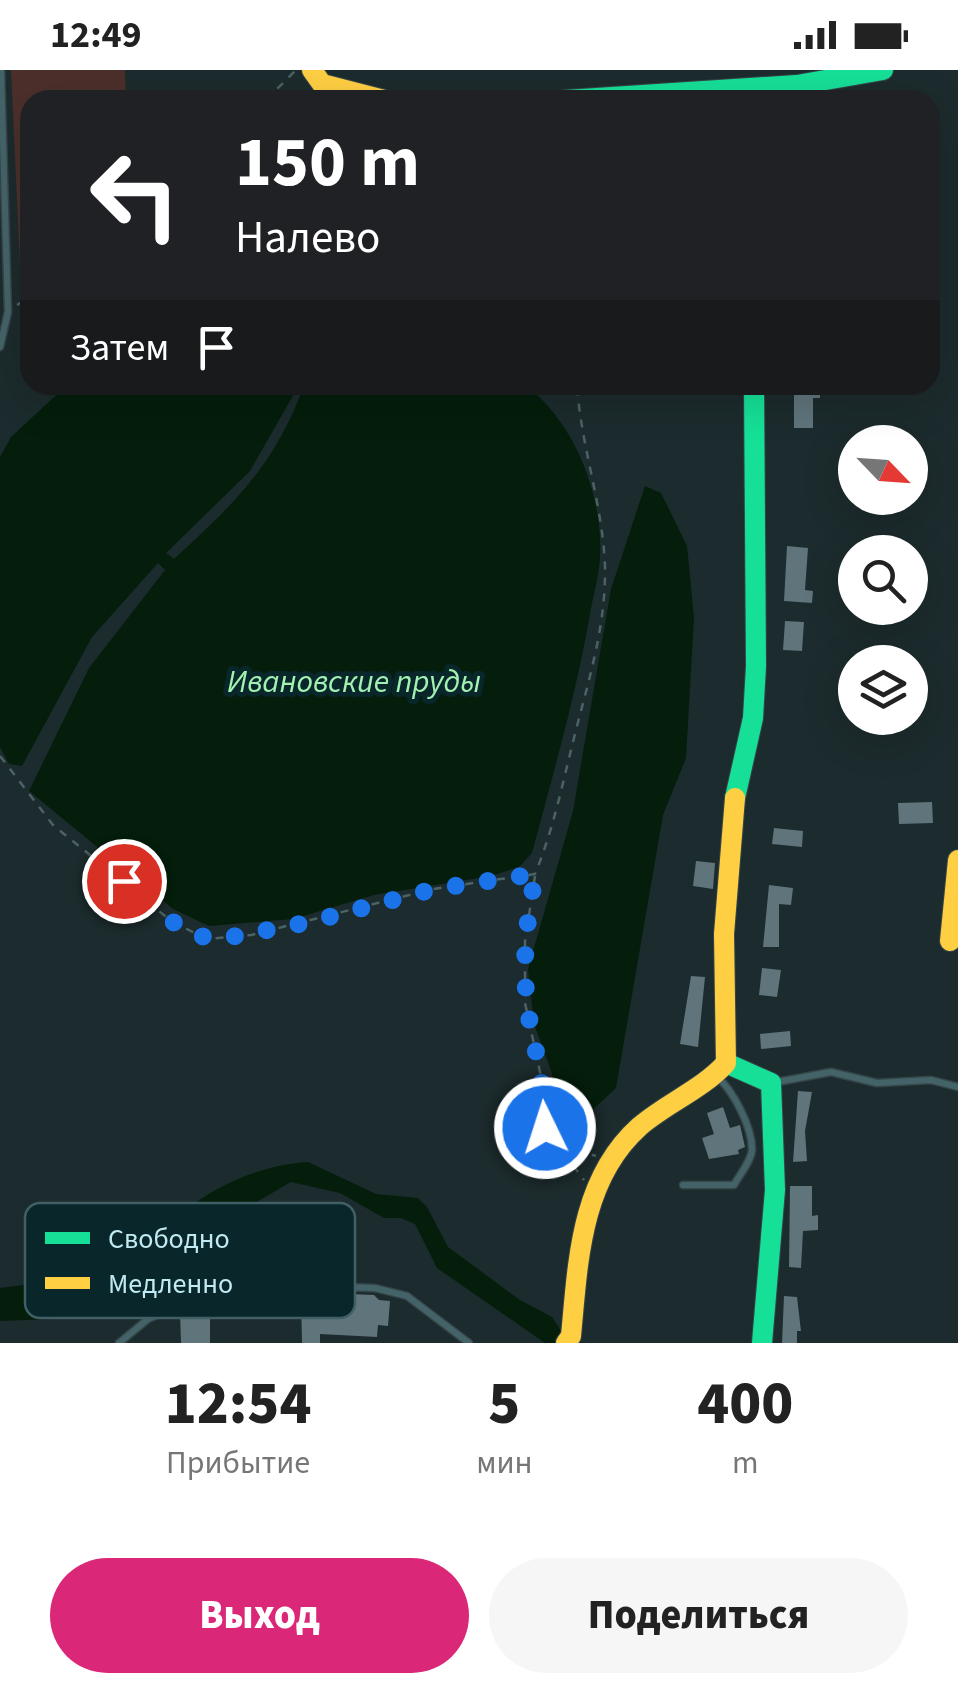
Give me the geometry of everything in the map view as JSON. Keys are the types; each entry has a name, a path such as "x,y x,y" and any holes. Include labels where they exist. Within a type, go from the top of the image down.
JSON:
{"street":[{"path":"312,70 322,84 345,90"},
{"path":"782,90 883,70"},
{"path":"721,1070 733,820 754,713 758,644 751,473 754,395"},
{"path":"950,941 958,860"},
{"path":"568,1339 595,1186 618,1148 693,1087 721,1070 771,1084 775,1190 762,1343"}],"lane":[{"path":"0,347 8,312 1,70"},
{"path":"684,1185 734,1185 752,1153 749,1132 721,1070"},
{"path":"771,1084 831,1072 877,1083 931,1080 958,1087"},
{"path":"355,1287 407,1296 469,1343"},
{"path":"119,1343 152,1318"}],"path":[{"path":"276,90 296,70"},
{"path":"8,312 20,304"},
{"path":"578,395 584,450 600,519 603,602 597,650 550,837 535,874 525,941 526,1003 542,1081 536,1102 545,1128 582,1179 595,1186"},
{"path":"0,756 53,825 170,920 206,939 279,929 434,889 535,874"},
{"path":"559,1146 595,1156 618,1148"}],"shaded area":[{"path":"11,70 125,70 126,90 20,90 20,264"}],"water":[{"name":"Ивановские пруды","path":"56,395 293,395 250,471 166,553 174,559 251,481 280,438 300,395 536,395 557,418 582,460 596,507 600,562 578,674 532,853 519,867 491,876 374,895 293,919 209,926 173,909 29,791 89,668 165,570 158,563 92,637 22,766 9,764 0,747 0,457 11,437"},
{"path":"645,486 661,493 687,546 694,618 686,758 663,815 616,1088 574,1127 558,1127 547,1115 552,1073 534,1024 528,969 573,811 611,589"},
{"path":"308,1162 376,1194 418,1198 448,1247 520,1300 552,1317 569,1343 545,1343 437,1268 415,1224 401,1218 384,1218 340,1193 291,1182 255,1203 196,1203 230,1183 288,1164"},
{"path":"25,1285 25,1318 79,1318 0,1321 0,1288"}],"building":[{"path":"794,395 820,395 813,398 813,428 794,428"},
{"path":"787,546 808,548 805,590 813,591 812,603 784,601"},
{"path":"785,621 804,622 802,651 783,650"},
{"path":"932,802 933,823 899,824 898,803"},
{"path":"774,828 803,831 802,847 772,844"},
{"path":"696,861 715,863 713,889 693,886"},
{"path":"769,885 793,888 791,905 779,904 779,947 763,947"},
{"path":"762,968 781,970 777,997 759,995"},
{"path":"691,976 705,977 698,1047 680,1044"},
{"path":"790,1031 791,1046 761,1049 760,1034"},
{"path":"798,1091 812,1092 805,1131 807,1161 793,1162"},
{"path":"723,1107 730,1128 740,1125 745,1147 738,1150 739,1154 709,1159 702,1138 714,1134 707,1113"},
{"path":"790,1186 812,1186 812,1216 818,1215 818,1230 803,1231 801,1268 789,1267"},
{"path":"355,1294 390,1301 388,1326 378,1325 377,1337 320,1334 320,1343 302,1343 301,1318 355,1318"},
{"path":"784,1296 797,1297 801,1331 797,1331 797,1343 782,1343"},
{"path":"180,1318 210,1318 210,1343 181,1343"}],"traffic: fast":[{"path":"720,90 797,85 883,70"},
{"path":"735,798 753,718 756,666 754,395"},
{"path":"726,1063 771,1083 775,1190 762,1343"}],"traffic: slow":[{"path":"312,70 322,84 345,90"},
{"path":"566,1343 571,1336 586,1224 604,1172 639,1127 726,1063 724,934 735,798"},
{"path":"950,941 958,860"}],"route":[{"path":"124,881 188,931 206,939 220,939 310,922 434,889 535,874 525,941 526,1003 542,1081 536,1102 545,1128"}]}
